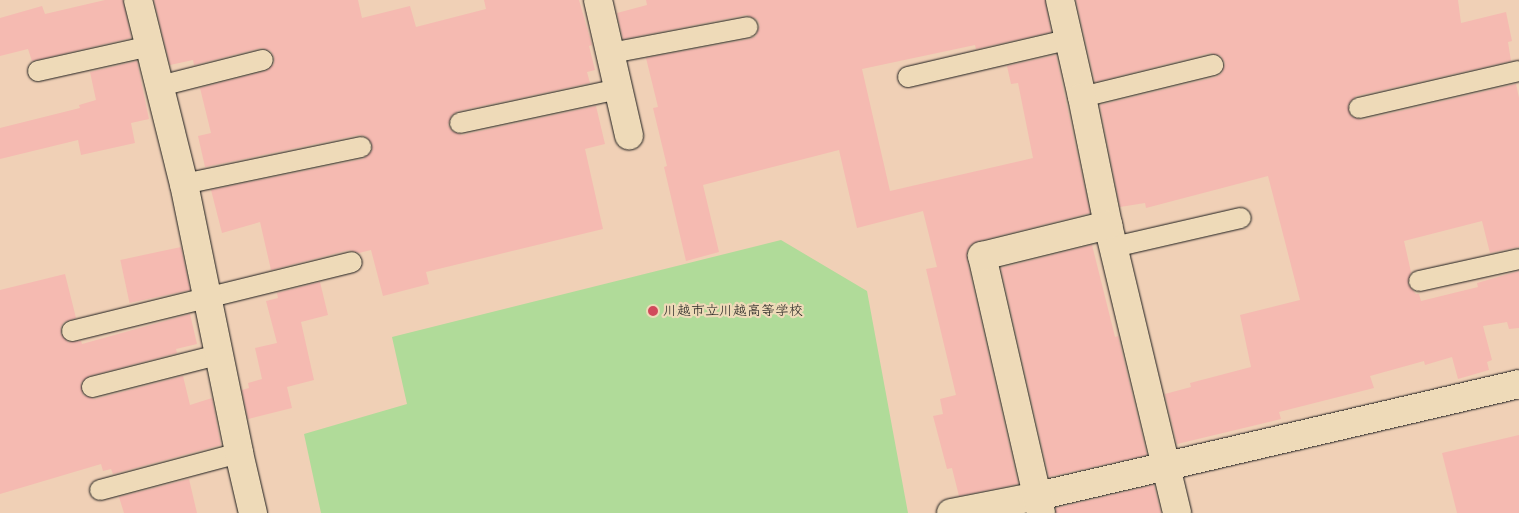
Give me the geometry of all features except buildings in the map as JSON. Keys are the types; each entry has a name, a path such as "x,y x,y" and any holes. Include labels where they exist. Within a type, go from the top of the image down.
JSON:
{"street":[{"path":"138,0 184,184 218,355 253,513"},
{"path":"598,0 629,135"},
{"path":"1060,0 1067,40 1082,97 1111,236 1177,513"},
{"path":"1039,504 982,256 1111,236"},
{"path":"951,513 1039,504 1166,465 1519,384"}],"lane":[{"path":"610,53 748,27"},
{"path":"908,77 1067,40"},
{"path":"38,71 150,46"},
{"path":"160,86 263,60"},
{"path":"1082,97 1213,65"},
{"path":"1359,108 1519,71"},
{"path":"460,123 619,89"},
{"path":"184,184 361,147"},
{"path":"1111,236 1241,218"},
{"path":"1419,281 1519,259"},
{"path":"72,331 352,262"},
{"path":"92,387 218,355"},
{"path":"100,490 239,453"}],"green space":[{"path":"781,240 867,291 908,513 321,513 304,434 407,404 392,337"}],"place":[{"name":"川越市立川越高等学校","path":"653,311"}]}
